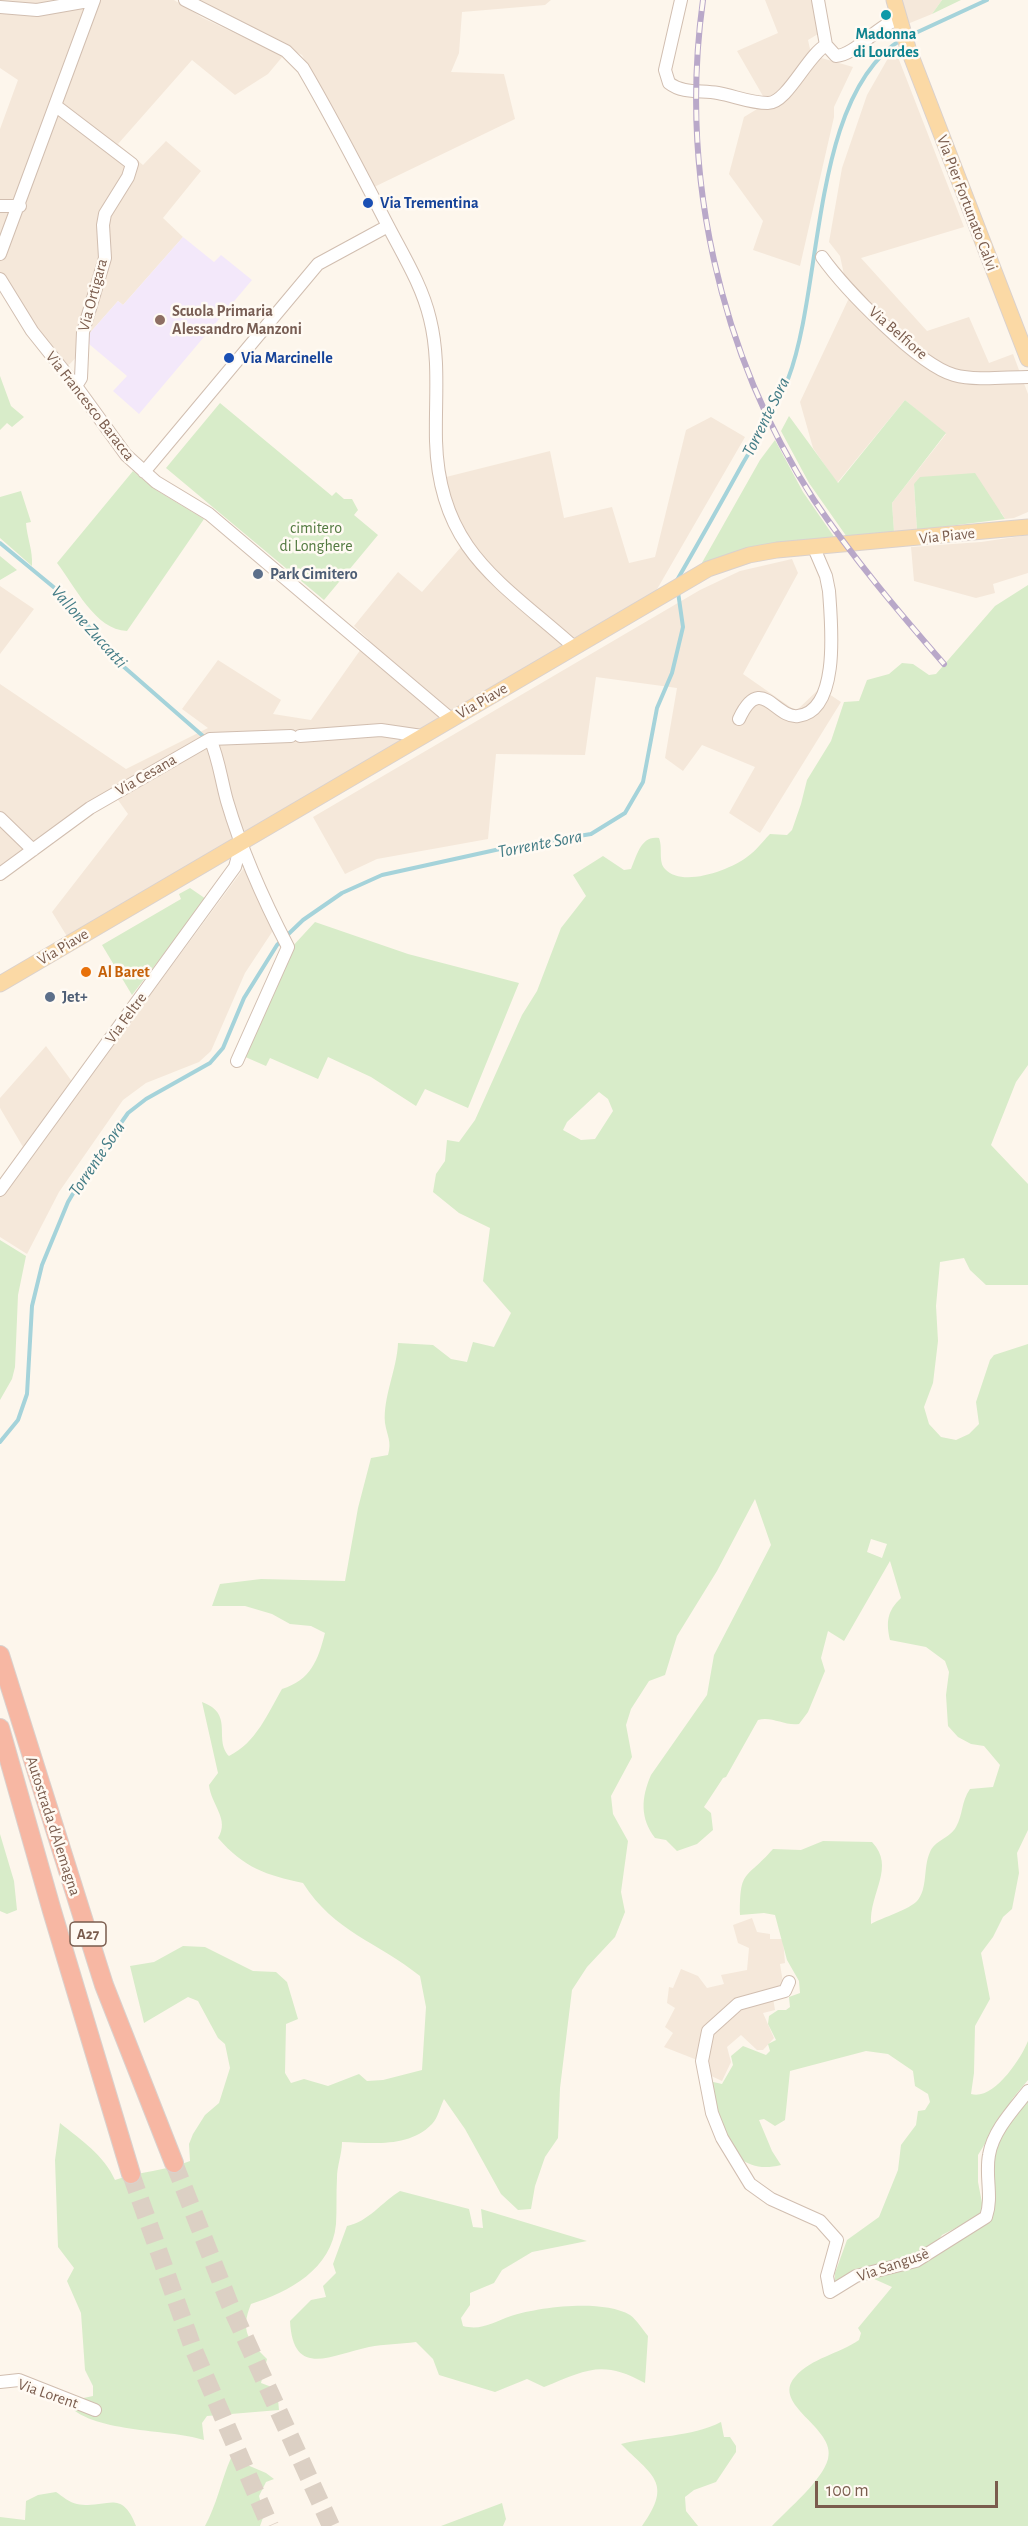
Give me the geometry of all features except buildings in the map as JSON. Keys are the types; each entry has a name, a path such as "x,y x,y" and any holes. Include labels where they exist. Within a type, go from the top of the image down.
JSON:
{"highway":[{"name":"Autostrada d'Alemagna","path":"0,1655 104,1985 174,2163"},
{"name":"Autostrada d'Alemagna","path":"0,1728 131,2174"}],"main road":[{"name":"Via Pier Fortunato Calvi","path":"894,0 908,48 1028,359"},
{"name":"Via Piave","path":"1002,530 1028,522"},
{"name":"Via Piave","path":"0,984 694,576 724,563 760,552 1028,527"}],"street":[{"path":"0,7 37,10 94,0 20,206 0,254"},
{"path":"184,0 286,51 296,59 311,81 411,269 430,318 436,366 438,472 446,506 464,540 500,585 574,647"},
{"path":"681,0 665,70 669,83 679,89 719,93 744,100 773,103 783,96 813,55 826,45"},
{"path":"818,0 826,45 832,53 843,55 884,25 899,23"},
{"name":"Via Ortigara","path":"56,106 132,164 128,177 105,214 103,225 105,258 83,332 81,378 76,386"},
{"path":"0,206 20,206"},
{"path":"144,472 318,264 388,226"},
{"name":"Via Belfiore","path":"822,257 846,286 911,348 953,375 1028,377"},
{"name":"Via Francesco Baracca","path":"0,279 32,331 76,386 118,446 144,472 164,488 209,514 451,719"},
{"path":"739,719 745,706 755,698 764,699 789,715 797,717 809,713 829,684 828,591 826,576 814,548"},
{"path":"237,1061 288,950 242,841 210,739 381,730 422,736"},
{"name":"Via Cesana","path":"0,874 116,792 210,739"},
{"path":"0,818 33,850"},
{"name":"Via Feltre","path":"0,1190 235,867 242,841"},
{"name":"Via Sangusè","path":"789,1982 785,1990 738,2004 722,2016 708,2031 702,2061 712,2113 735,2161 750,2184 771,2199 820,2221 837,2240 827,2276 830,2292 856,2276 915,2261 938,2250 952,2237 986,2217 990,2206 989,2156 997,2133 1028,2091"},
{"name":"Via Lorent","path":"0,2382 19,2380 95,2410"}],"shaded area":[{"path":"0,0 174,0 203,18 283,56 268,74 235,95 192,60 118,144 143,165 166,141 201,171 163,218 183,237 123,305 118,301 88,335 89,344 65,369 0,287 0,129 18,80 0,68"},
{"path":"194,0 551,0 545,5 462,12 459,53 451,72 504,74 515,119 372,188 302,55"},
{"path":"765,0 815,0 818,34 808,40 810,49 818,57 853,67 834,107 834,117 800,266 753,250 763,221 729,174 744,117 767,103 737,51 778,33"},
{"path":"901,0 942,0 932,14 905,25"},
{"path":"896,52 964,227 861,258 927,331 969,317 989,363 1013,354 1028,394 1028,512 1014,518 1005,519 1001,512 914,485 917,530 894,532 892,503 946,434 905,400 837,483 813,448 800,402 849,298 840,256 829,242 842,168 867,95 887,60"},
{"name":"Scuola Primaria Alessandro Manzoni","path":"183,237 214,262 221,255 252,280 139,414 113,391 127,376 89,344 88,335 118,301 123,305"},
{"path":"711,417 745,437 656,591 68,938 52,912 128,814 111,790 0,868 0,684 126,769 208,728 182,709 218,660 281,700 273,714 311,720 368,639 354,626 398,572 422,592 467,540 447,504 446,477 550,451 564,518 612,507 629,563 655,557 686,430"},
{"path":"1028,535 1028,573 993,584 995,593 976,598 914,581 911,547 981,542"},
{"path":"792,559 798,573 743,674 796,711 820,688 841,702 760,833 729,813 755,767 702,745 683,771 665,758 677,688 596,677 585,755 496,754 488,839 377,859 345,874 313,817 700,590 740,571"},
{"path":"0,586 34,609 0,654"},
{"path":"247,864 274,929 245,973 211,1051 199,1062 146,1083 123,1100 59,1192 27,1254 0,1237 0,1179 23,1147 0,1108 0,1098 46,1046 79,1091"},
{"path":"752,1918 757,1932 770,1934 770,1939 783,1939 785,1963 780,1964 784,1989 772,1992 775,2010 763,2013 774,2038 763,2050 757,2050 741,2035 727,2047 731,2062 722,2081 707,2074 710,2065 664,2047 673,2033 665,2027 675,2008 667,2003 669,1987 673,1988 681,1969 698,1976 707,1988 724,1984 721,1975 747,1970 749,1948 738,1943 733,1925"}],"green space":[{"path":"942,0 961,0 932,14"},
{"path":"0,376 11,406 24,417 12,427 7,423 0,430"},
{"path":"905,400 946,433 892,503 894,532 876,533 849,540 809,483 781,431 789,416 838,483"},
{"name":"cimitero di Longhere","path":"220,403 332,496 336,492 344,499 352,499 358,510 354,515 378,535 324,600 166,468"},
{"path":"775,440 803,492 837,541 699,568 760,460"},
{"path":"133,471 156,490 204,519 127,631 116,629 96,615 57,563"},
{"path":"975,473 1005,519 917,530 914,484 920,477"},
{"path":"21,491 31,522 26,523 32,566 0,538 0,497"},
{"path":"0,556 17,570 0,580"},
{"path":"1028,585 1028,1065 1016,1082 991,1145 1028,1184 1028,1285 986,1285 970,1270 964,1258 940,1262 936,1306 938,1341 933,1383 924,1407 929,1424 941,1437 956,1440 969,1434 979,1424 976,1402 990,1360 994,1355 1028,1344 1028,1830 1017,1853 1019,1873 1012,1909 1003,1917 993,1937 981,1953 990,1999 975,2026 971,2094 988,2091 997,2085 1013,2068 1028,2041 1028,2080 1013,2098 978,2155 978,2182 983,2208 981,2215 942,2235 930,2250 882,2265 855,2269 835,2282 835,2273 847,2240 879,2217 898,2170 901,2145 916,2125 918,2111 925,2110 930,2102 928,2094 915,2086 913,2071 888,2054 866,2051 790,2071 785,2120 775,2126 764,2119 759,2120 772,2151 781,2165 763,2167 748,2163 737,2155 728,2143 716,2113 709,2081 722,2084 733,2065 731,2056 743,2046 766,2055 770,2051 768,2044 776,2040 768,2024 769,2016 778,2010 786,2010 790,2007 789,1997 800,1993 799,1981 787,1960 775,1915 764,1913 740,1915 741,1889 746,1876 773,1849 801,1850 823,1841 872,1842 879,1851 882,1871 871,1913 871,1924 917,1901 923,1890 928,1858 932,1848 956,1827 970,1789 993,1787 1000,1765 984,1746 971,1744 958,1737 948,1726 946,1695 949,1672 945,1661 926,1647 890,1640 888,1628 890,1612 901,1598 890,1561 844,1641 828,1631 821,1658 825,1671 808,1712 799,1724 768,1719 758,1720 726,1777 723,1778 704,1807 711,1813 713,1830 697,1844 677,1851 666,1840 655,1838 647,1823 644,1808 645,1792 651,1775 707,1695 714,1655 771,1545 755,1499 717,1571 677,1636 665,1675 649,1681 631,1709 626,1725 632,1757 611,1796 613,1814 628,1841 621,1892 625,1912 615,1937 587,1967 572,1990 560,2088 558,2138 545,2157 535,2186 531,2209 518,2210 501,2194 465,2129 444,2099 434,2122 423,2132 412,2137 390,2142 342,2142 337,2174 336,2224 333,2240 326,2254 317,2266 294,2285 251,2304 246,2321 251,2340 267,2359 261,2383 277,2389 279,2410 207,2416 202,2423 204,2440 130,2429 92,2420 65,2402 93,2396 93,2386 85,2370 81,2313 67,2281 74,2268 58,2247 55,2160 60,2123 98,2155 115,2180 181,2164 190,2161 189,2144 193,2134 205,2115 219,2103 230,2068 225,2044 218,2038 198,2001 188,1997 144,2023 130,1966 154,1962 183,1946 205,1947 253,1971 276,1972 287,1982 298,2019 286,2024 285,2073 291,2083 304,2079 328,2086 359,2074 367,2081 383,2080 422,2070 426,2007 420,1976 343,1925 315,1900 303,1883 256,1869 237,1857 218,1838 222,1825 221,1818 209,1785 218,1773 202,1702 218,1713 223,1742 229,1756 254,1735 282,1689 300,1680 312,1668 325,1633 311,1626 290,1624 272,1614 245,1606 212,1606 220,1584 261,1579 345,1581 358,1508 371,1458 388,1455 389,1442 385,1413 398,1343 433,1345 451,1359 467,1362 473,1342 494,1347 511,1313 483,1281 490,1228 459,1213 433,1192 436,1174 445,1161 447,1140 459,1142 475,1120 522,1015 537,991 561,928 586,896 573,875 603,856 624,870 631,869 644,843 653,838 659,838 661,859 665,869 683,877 706,875 739,862 753,852 770,834 787,835 792,830 807,780 831,741 844,702 859,701 867,680 889,674 902,663 913,664 929,675 936,674 995,606","holes":["599,1092 608,1099 613,1111 595,1139 581,1140 563,1130 567,1122","871,1539 887,1544 882,1558 867,1552"]},
{"path":"190,888 206,899 132,995 102,945 181,899 179,894"},
{"path":"315,922 408,954 519,983 468,1108 425,1089 416,1106 371,1077 328,1057 318,1079 270,1058 266,1066 243,1056 291,948"},
{"path":"0,1240 26,1256 18,1295 15,1367 12,1379 0,1400"},
{"path":"0,1834 14,1881 17,1910 7,1914 0,1911"},
{"path":"1028,2089 1028,2526 772,2526 812,2485 828,2459 828,2448 823,2437 791,2397 790,2387 795,2377 809,2365 859,2340 861,2333 858,2328 892,2287 863,2274 925,2263 986,2217 983,2169"},
{"path":"400,2191 469,2209 473,2227 483,2228 481,2209 587,2241 532,2252 502,2270 494,2283 470,2293 470,2305 461,2318 463,2326 482,2327 523,2313 571,2306 604,2307 618,2310 630,2315 648,2336 645,2383 617,2371 605,2369 583,2372 544,2387 527,2379 495,2392 439,2375 433,2359 416,2342 375,2346 316,2359 306,2357 298,2351 290,2321 311,2300 326,2297 323,2286 336,2273 333,2264 347,2226 362,2220"},
{"path":"721,2422 724,2437 730,2437 736,2446 736,2452 716,2482 694,2490 685,2497 686,2511 698,2526 642,2526 652,2511 656,2499 655,2480 621,2444 697,2431"},
{"path":"231,2458 266,2473 274,2479 266,2482 259,2496 264,2515 260,2526 205,2526"},
{"path":"56,2492 77,2504 118,2503 125,2507 136,2526 0,2526 0,2517 25,2520 26,2501 38,2495"},
{"path":"502,2503 506,2519 503,2526 441,2526"}],"waterway":[{"name":"Torrente Sora","path":"909,36 987,0"},
{"name":"Torrente Sora","path":"676,582 767,422 788,379 799,340 824,195 835,147 850,103 872,66 902,39"},
{"name":"Vallone Zuccatti","path":"0,543 62,594 116,660 203,736"},
{"name":"Torrente Sora","path":"0,1442 18,1420 27,1394 32,1306 42,1265 68,1202 128,1113 146,1099 210,1063 223,1048 244,998 277,945 303,920 342,893 382,875 500,849 591,834 625,813 643,782 657,708 672,673 683,627 678,592"}],"tunnel":[{"path":"174,2163 230,2305 331,2526"},
{"path":"131,2174 193,2348 270,2526"}],"railway":[{"path":"703,0 697,65 697,130 703,195 714,260 731,323 753,384 781,444 829,522 893,604 944,664"}],"place":[{"name":"Madonna di Lourdes","path":"886,15"},
{"name":"Via Trementina","path":"368,203"},
{"name":"Scuola Primaria Alessandro Manzoni","path":"160,320"},
{"name":"Via Marcinelle","path":"229,358"},
{"name":"Park Cimitero","path":"258,574"},
{"name":"Al Baret","path":"86,972"},
{"name":"Jet+","path":"50,997"}]}
